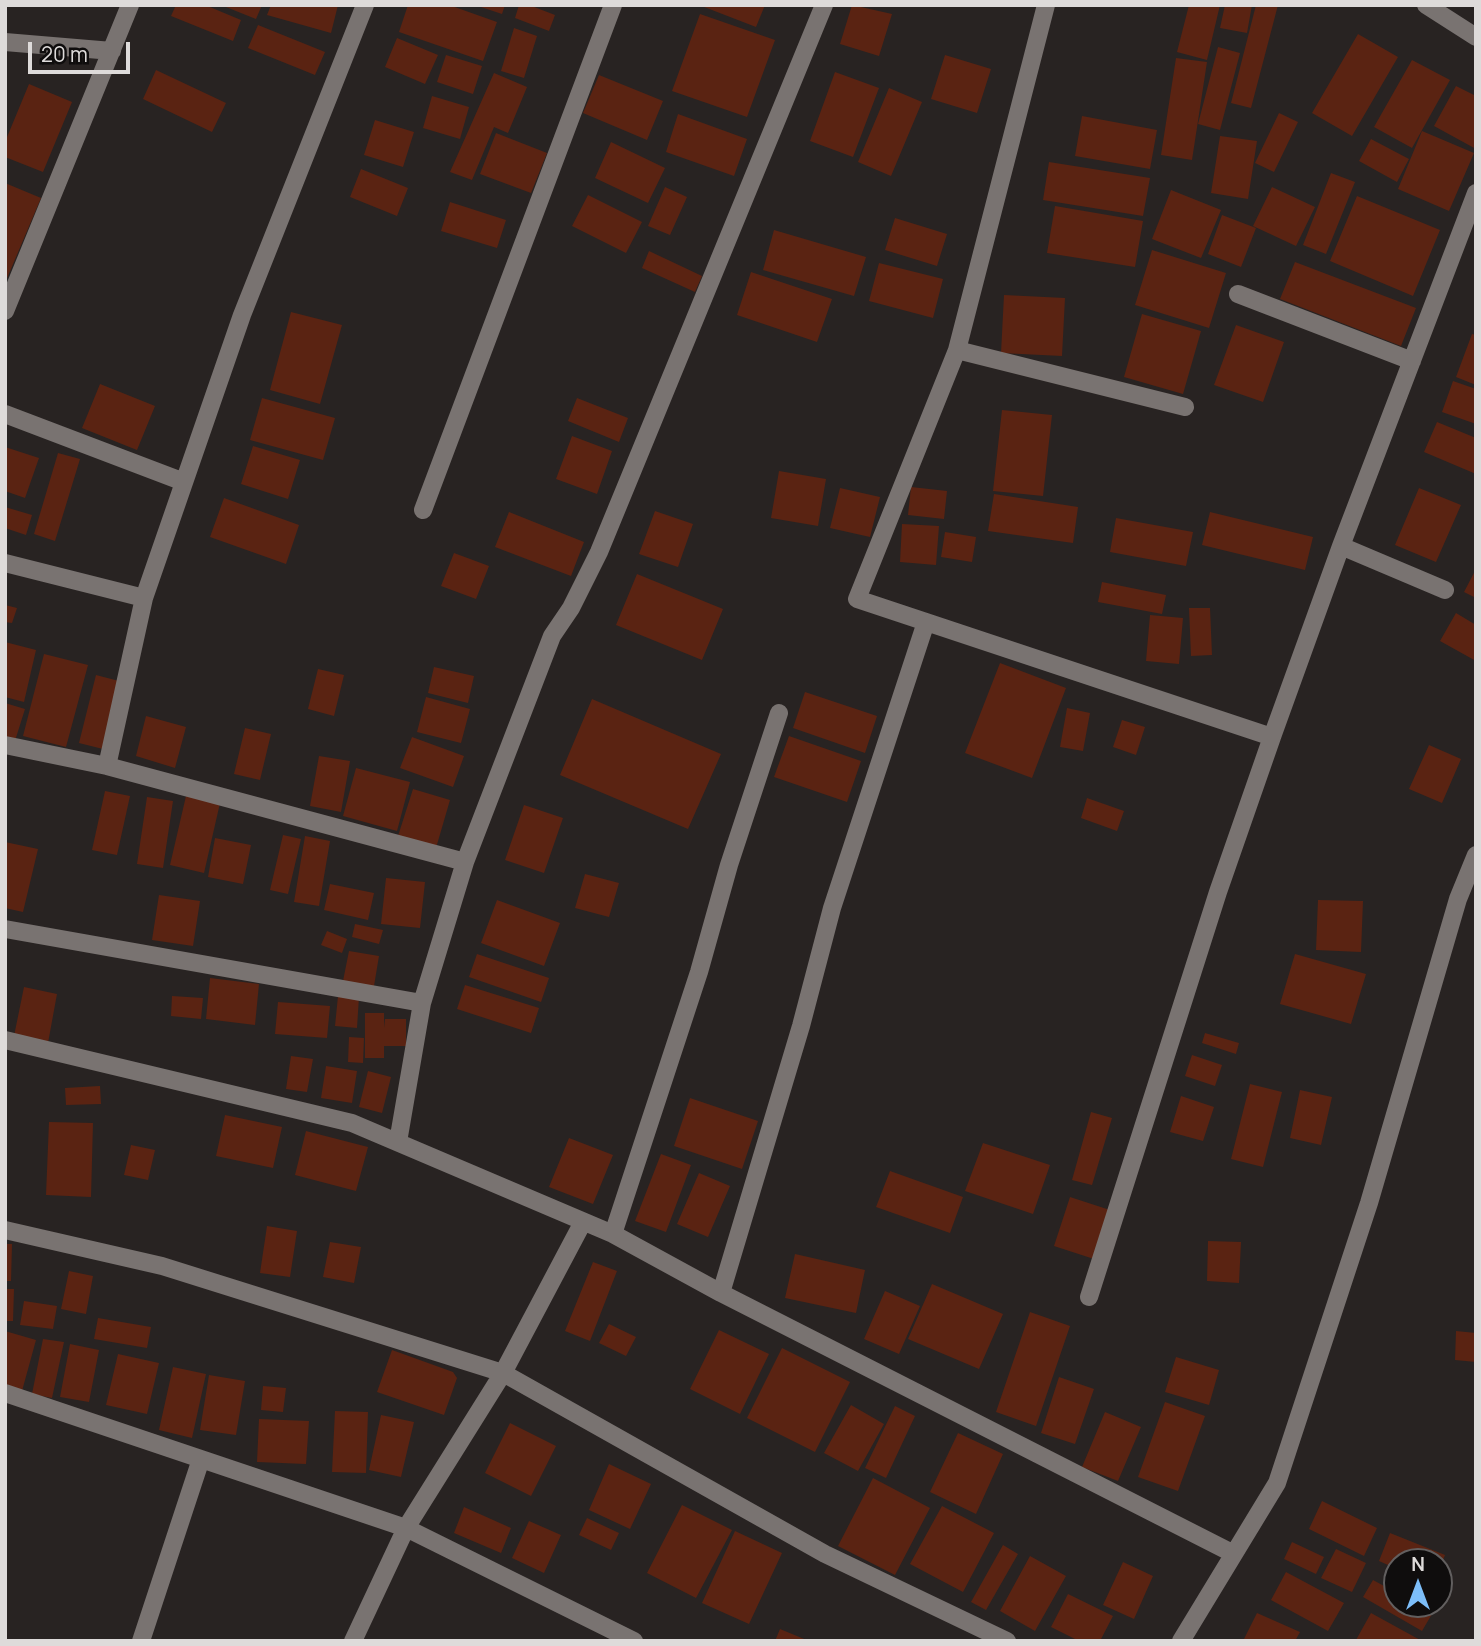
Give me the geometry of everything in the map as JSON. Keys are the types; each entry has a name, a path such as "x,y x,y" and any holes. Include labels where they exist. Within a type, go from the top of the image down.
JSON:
{"street":[{"path":"5,311 130,5"},
{"path":"107,766 144,598 242,315 365,5"},
{"path":"423,510 613,5"},
{"path":"398,1142 422,1003 465,862 552,636 599,552 824,5"},
{"path":"1046,5 957,351 857,599 1272,737"},
{"path":"1426,5 1476,37"},
{"path":"5,42 112,51"},
{"path":"1089,1297 1218,892 1272,737 1341,546 1476,192"},
{"path":"1238,294 1412,360"},
{"path":"957,351 1185,407"},
{"path":"5,414 184,482"},
{"path":"1341,546 1445,590"},
{"path":"5,564 144,598"},
{"path":"721,1293 801,1026 831,908 926,622"},
{"path":"613,1234 779,713"},
{"path":"5,745 107,766 465,862"},
{"path":"1181,1641 1277,1483 1467,901 1476,855"},
{"path":"5,929 422,1003"},
{"path":"5,1040 352,1123 398,1142 613,1234 721,1293 1234,1554"},
{"path":"353,1641 406,1528 503,1373 583,1222"},
{"path":"5,1230 162,1266 503,1373 825,1554 1007,1641"},
{"path":"5,1393 406,1528 634,1641"},
{"path":"141,1641 201,1459"}],"building":[{"path":"176,5 205,5 241,20 233,41 171,16"},
{"path":"221,5 262,5 256,19"},
{"path":"271,5 338,5 331,33 267,15"},
{"path":"408,5 449,5 497,22 483,61 399,32"},
{"path":"475,5 505,5 502,14"},
{"path":"519,5 529,5 555,15 549,31 515,18"},
{"path":"699,5 765,5 756,27"},
{"path":"852,5 892,14 879,56 840,44"},
{"path":"1189,5 1220,5 1207,60 1177,52"},
{"path":"1225,5 1252,5 1247,33 1220,28"},
{"path":"1256,5 1278,5 1251,108 1231,103"},
{"path":"700,14 775,40 747,117 672,91"},
{"path":"258,25 325,52 315,75 248,48"},
{"path":"514,28 537,36 524,78 501,71"},
{"path":"1358,34 1398,57 1352,136 1312,113"},
{"path":"397,38 438,55 425,84 385,67"},
{"path":"1218,47 1240,53 1220,130 1198,124"},
{"path":"446,55 482,66 473,94 437,82"},
{"path":"945,55 991,69 977,113 931,99"},
{"path":"1176,58 1207,62 1192,160 1161,155"},
{"path":"1412,60 1450,80 1412,148 1374,127"},
{"path":"156,70 226,103 212,132 143,99"},
{"path":"835,72 879,88 853,157 810,141"},
{"path":"494,73 527,87 508,133 494,127 472,180 450,172"},
{"path":"599,75 663,101 647,140 583,113"},
{"path":"29,84 72,102 43,172 5,157 5,142"},
{"path":"1456,86 1476,96 1476,149 1434,126"},
{"path":"889,88 922,102 891,176 858,162"},
{"path":"432,96 469,107 460,139 423,128"},
{"path":"1279,113 1298,122 1274,172 1255,163"},
{"path":"678,114 747,139 734,176 666,152"},
{"path":"1082,116 1157,130 1150,169 1075,156"},
{"path":"375,120 414,132 403,167 364,155"},
{"path":"1422,131 1474,153 1449,211 1398,189"},
{"path":"496,133 547,153 531,193 480,174"},
{"path":"1220,136 1257,141 1248,199 1211,193"},
{"path":"1371,139 1409,159 1397,182 1359,161"},
{"path":"611,142 665,168 648,203 595,178"},
{"path":"1049,162 1150,178 1143,216 1043,200"},
{"path":"361,169 408,188 397,216 350,197"},
{"path":"1331,173 1355,182 1326,254 1303,245"},
{"path":"5,183 41,198 5,283"},
{"path":"665,187 687,197 670,235 648,226"},
{"path":"1272,187 1315,207 1296,246 1253,226"},
{"path":"1171,190 1221,210 1201,258 1152,239"},
{"path":"588,195 642,222 626,253 572,226"},
{"path":"1357,196 1440,230 1413,296 1330,261"},
{"path":"450,202 506,220 497,248 441,231"},
{"path":"1055,206 1143,221 1135,267 1047,253"},
{"path":"1222,215 1256,228 1241,267 1208,254"},
{"path":"895,218 947,234 937,266 885,250"},
{"path":"774,230 866,257 854,296 763,270"},
{"path":"1152,250 1226,273 1209,328 1135,305"},
{"path":"649,251 702,276 695,292 642,268"},
{"path":"1295,262 1416,308 1401,346 1280,299"},
{"path":"879,263 943,279 933,318 869,301"},
{"path":"751,272 832,299 817,342 737,315"},
{"path":"1004,295 1065,298 1062,356 1001,353"},
{"path":"291,312 342,325 320,404 270,390"},
{"path":"1142,314 1201,331 1183,394 1124,377"},
{"path":"1236,325 1284,342 1263,402 1214,385"},
{"path":"1472,334 1476,335 1476,385 1456,377"},
{"path":"1453,381 1476,389 1476,424 1442,412"},
{"path":"100,384 155,406 137,450 82,428"},
{"path":"262,398 335,418 323,460 250,440"},
{"path":"577,398 628,418 619,442 568,421"},
{"path":"1002,410 1052,415 1043,496 993,491"},
{"path":"1437,422 1476,438 1476,474 1424,452"},
{"path":"572,436 612,451 597,494 556,479"},
{"path":"253,446 300,460 288,499 241,484"},
{"path":"5,447 39,458 25,498 5,491"},
{"path":"58,453 80,459 55,541 34,534"},
{"path":"779,471 826,479 818,526 771,518"},
{"path":"911,487 947,491 944,519 908,515"},
{"path":"840,488 880,497 870,537 830,528"},
{"path":"1419,488 1461,505 1436,562 1395,545"},
{"path":"994,494 1078,507 1073,543 988,531"},
{"path":"224,498 299,525 286,564 210,537"},
{"path":"5,507 32,515 26,535 5,528"},
{"path":"655,511 693,524 678,567 639,554"},
{"path":"509,512 584,542 571,576 495,547"},
{"path":"1210,512 1313,537 1305,570 1202,545"},
{"path":"1116,518 1193,532 1186,566 1110,552"},
{"path":"902,524 939,526 936,565 900,562"},
{"path":"945,532 976,537 972,562 941,557"},
{"path":"454,553 489,566 476,599 441,586"},
{"path":"1476,569 1476,598 1464,592"},
{"path":"637,574 723,609 702,660 616,625"},
{"path":"1102,582 1166,595 1162,614 1098,602"},
{"path":"5,605 17,608 12,623 5,622"},
{"path":"1189,608 1210,608 1212,655 1191,656"},
{"path":"1456,613 1476,625 1476,661 1440,641"},
{"path":"1150,615 1183,618 1179,664 1146,661"},
{"path":"5,642 36,650 24,702 5,697"},
{"path":"44,654 88,665 66,747 23,736"},
{"path":"1000,663 1066,688 1032,778 965,753"},
{"path":"434,667 474,676 468,703 428,693"},
{"path":"318,669 344,675 334,716 308,709"},
{"path":"96,675 119,681 103,749 79,743"},
{"path":"805,692 877,716 865,753 793,728"},
{"path":"426,697 470,709 461,743 417,732"},
{"path":"592,699 721,754 688,829 560,775"},
{"path":"5,703 25,709 14,744 5,741"},
{"path":"1067,708 1090,713 1083,751 1060,747"},
{"path":"146,716 186,727 175,768 136,756"},
{"path":"1122,720 1145,727 1136,755 1113,747"},
{"path":"245,728 271,734 260,780 234,774"},
{"path":"789,736 861,761 847,802 774,777"},
{"path":"412,737 464,756 453,787 400,768"},
{"path":"1429,745 1461,759 1442,803 1409,789"},
{"path":"319,756 350,761 341,812 310,806"},
{"path":"356,768 410,782 397,831 343,816"},
{"path":"413,789 450,800 436,848 398,836"},
{"path":"105,791 130,796 117,855 92,850"},
{"path":"186,796 220,803 204,873 170,865"},
{"path":"147,797 173,801 163,868 137,864"},
{"path":"1087,798 1124,811 1117,831 1081,818"},
{"path":"524,805 563,818 544,873 505,860"},
{"path":"283,835 301,839 288,894 270,890"},
{"path":"305,836 330,841 319,906 294,902"},
{"path":"215,838 251,845 243,884 208,877"},
{"path":"5,842 38,849 23,912 5,908"},
{"path":"585,874 619,883 609,917 575,908"},
{"path":"386,878 425,882 420,928 381,924"},
{"path":"330,884 374,893 368,920 324,910"},
{"path":"159,895 200,901 193,946 152,940"},
{"path":"497,900 560,923 544,966 481,943"},
{"path":"1318,900 1363,901 1361,952 1316,950"},
{"path":"355,924 383,930 379,944 352,937"},
{"path":"327,931 347,939 342,953 321,945"},
{"path":"349,951 379,956 373,992 342,986"},
{"path":"477,954 549,978 541,1002 469,977"},
{"path":"1295,954 1366,974 1351,1024 1280,1004"},
{"path":"210,978 259,984 255,1025 206,1019"},
{"path":"465,985 539,1008 531,1033 457,1009"},
{"path":"24,987 57,994 48,1043 14,1036"},
{"path":"172,996 203,998 201,1019 171,1016"},
{"path":"338,996 359,997 357,1028 335,1026"},
{"path":"278,1002 330,1006 327,1038 275,1034"},
{"path":"365,1013 384,1013 384,1028 385,1019 406,1019 406,1046 384,1046 384,1058 365,1058"},
{"path":"1205,1033 1239,1043 1236,1054 1202,1043"},
{"path":"349,1037 364,1038 363,1063 348,1062"},
{"path":"1192,1055 1222,1065 1215,1086 1185,1076"},
{"path":"291,1056 313,1059 307,1092 286,1089"},
{"path":"326,1066 357,1071 352,1103 321,1098"},
{"path":"368,1071 391,1077 382,1113 359,1107"},
{"path":"1250,1084 1282,1092 1263,1167 1231,1159"},
{"path":"100,1086 101,1104 66,1105 65,1088"},
{"path":"1300,1090 1332,1097 1321,1145 1290,1138"},
{"path":"1181,1096 1214,1107 1203,1141 1170,1132"},
{"path":"690,1098 758,1121 742,1169 674,1146"},
{"path":"1091,1112 1112,1118 1092,1185 1072,1180"},
{"path":"225,1115 282,1127 273,1168 216,1156"},
{"path":"49,1122 93,1123 91,1197 46,1195"},
{"path":"306,1131 368,1147 356,1191 295,1175"},
{"path":"569,1138 613,1155 593,1204 549,1187"},
{"path":"983,1143 1050,1165 1033,1214 965,1191"},
{"path":"131,1145 155,1150 148,1180 124,1175"},
{"path":"661,1154 691,1165 666,1232 635,1221"},
{"path":"890,1171 963,1197 950,1233 876,1207"},
{"path":"699,1173 730,1186 708,1237 677,1224"},
{"path":"1070,1197 1113,1211 1097,1260 1054,1246"},
{"path":"267,1226 297,1231 290,1277 260,1273"},
{"path":"1208,1241 1241,1242 1239,1283 1207,1281"},
{"path":"330,1242 361,1247 354,1283 323,1277"},
{"path":"5,1244 12,1244 11,1281 5,1281"},
{"path":"795,1254 865,1270 856,1313 785,1298"},
{"path":"593,1262 617,1271 590,1341 565,1331"},
{"path":"69,1271 93,1276 86,1314 61,1309"},
{"path":"932,1284 1003,1314 979,1369 908,1339"},
{"path":"5,1289 14,1289 13,1321 5,1321"},
{"path":"885,1291 920,1306 899,1354 864,1339"},
{"path":"24,1301 57,1306 53,1329 20,1325"},
{"path":"1030,1312 1070,1326 1036,1426 996,1412"},
{"path":"98,1318 151,1327 147,1348 94,1339"},
{"path":"609,1324 636,1337 626,1356 599,1343"},
{"path":"719,1330 769,1354 740,1414 690,1389"},
{"path":"5,1331 36,1340 22,1391 5,1386"},
{"path":"1456,1331 1476,1333 1476,1362 1455,1360"},
{"path":"43,1339 64,1342 52,1398 32,1394"},
{"path":"70,1344 99,1350 89,1402 60,1397"},
{"path":"782,1348 850,1382 815,1452 747,1418"},
{"path":"392,1350 453,1372 457,1378 444,1415 377,1392"},
{"path":"118,1354 159,1363 147,1414 106,1405"},
{"path":"1176,1357 1219,1370 1209,1405 1165,1392"},
{"path":"173,1367 206,1374 192,1438 159,1430"},
{"path":"209,1375 245,1381 236,1435 200,1430"},
{"path":"1059,1377 1094,1389 1075,1444 1041,1433"},
{"path":"263,1386 286,1388 283,1412 261,1410"},
{"path":"1165,1402 1205,1416 1178,1491 1138,1477"},
{"path":"851,1405 884,1424 858,1471 824,1453"},
{"path":"895,1406 915,1416 886,1478 865,1468"},
{"path":"335,1411 368,1412 366,1473 332,1472"},
{"path":"1105,1412 1141,1427 1118,1481 1082,1467"},
{"path":"381,1415 414,1422 401,1477 369,1470"},
{"path":"259,1419 309,1421 306,1464 257,1462"},
{"path":"510,1423 556,1446 531,1496 485,1473"},
{"path":"958,1433 1003,1454 976,1514 930,1492"},
{"path":"609,1464 651,1484 630,1529 589,1510"},
{"path":"873,1478 930,1508 895,1575 838,1546"},
{"path":"1322,1501 1377,1528 1364,1556 1309,1529"},
{"path":"682,1505 732,1530 696,1598 647,1573"},
{"path":"942,1506 994,1533 963,1592 910,1564"},
{"path":"464,1507 511,1528 501,1553 454,1533"},
{"path":"587,1518 619,1533 611,1550 579,1535"},
{"path":"529,1521 561,1535 544,1573 512,1558"},
{"path":"735,1531 782,1553 749,1624 702,1603"},
{"path":"1390,1533 1428,1548 1384,1548"},
{"path":"1292,1542 1324,1557 1316,1574 1284,1559"},
{"path":"1003,1545 1018,1554 986,1610 971,1602"},
{"path":"1336,1549 1366,1563 1352,1592 1321,1578"},
{"path":"1030,1556 1066,1576 1035,1631 1000,1611"},
{"path":"1123,1562 1153,1576 1134,1619 1103,1605"},
{"path":"1286,1572 1344,1603 1328,1631 1271,1600"},
{"path":"1373,1580 1383,1585 1383,1609 1363,1597"},
{"path":"1068,1594 1113,1616 1100,1641 1079,1641 1051,1627"},
{"path":"1257,1613 1300,1632 1295,1641 1243,1641"},
{"path":"1371,1613 1422,1641 1356,1640"},
{"path":"1399,1618 1430,1618 1422,1631"},
{"path":"780,1629 809,1641 775,1641"}]}
